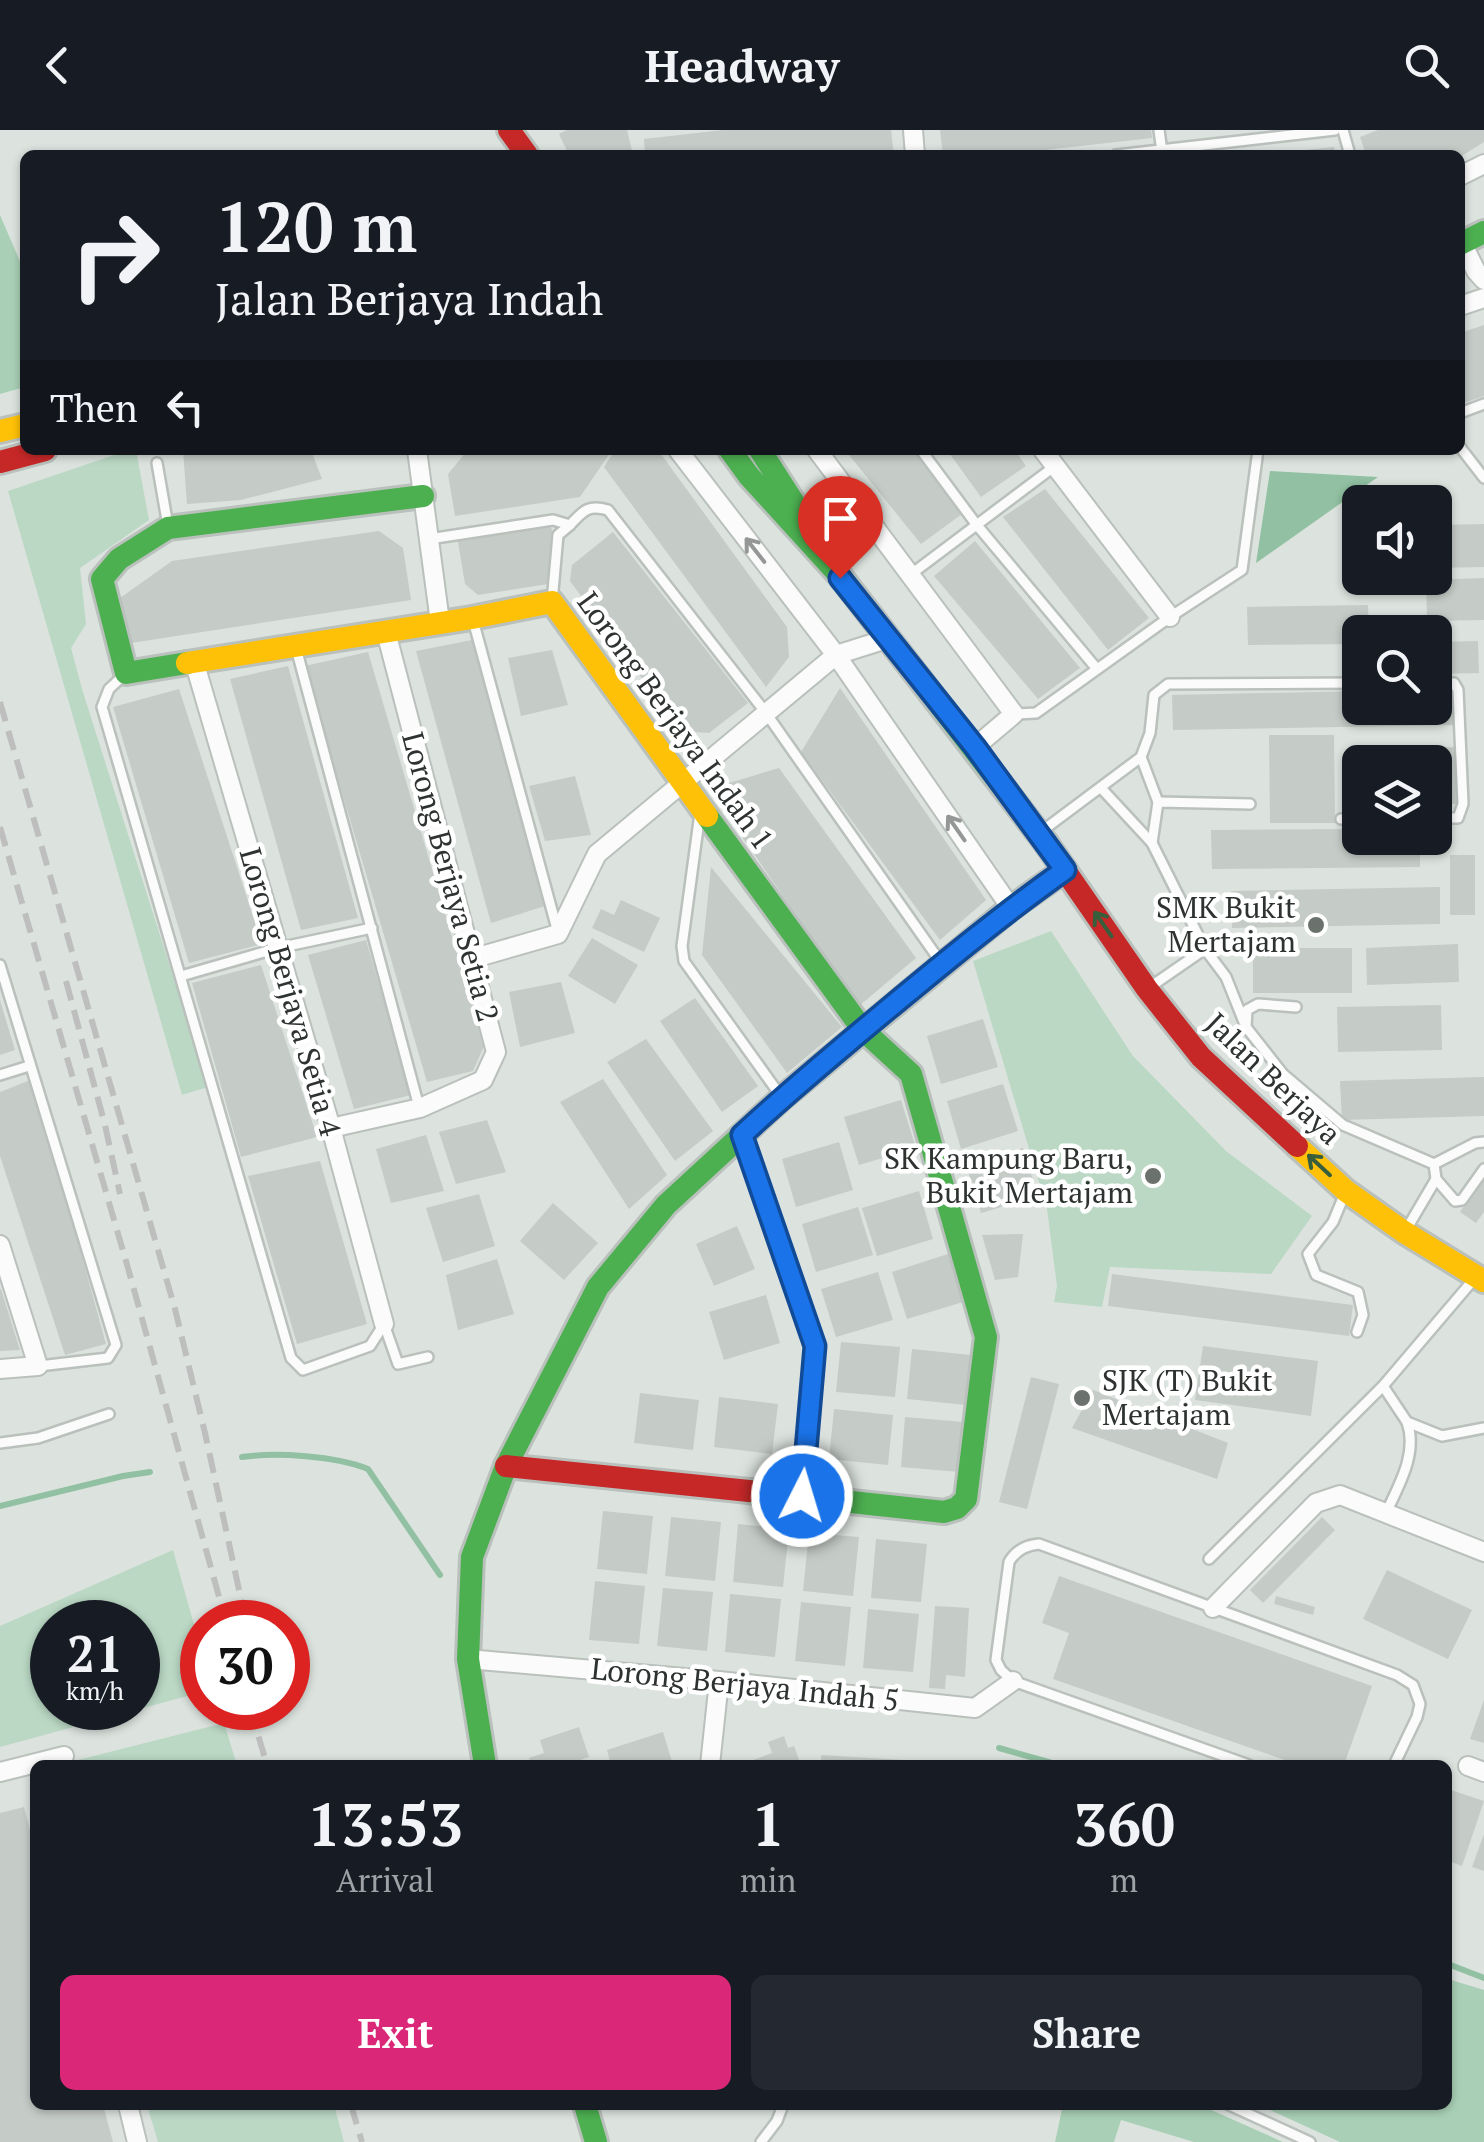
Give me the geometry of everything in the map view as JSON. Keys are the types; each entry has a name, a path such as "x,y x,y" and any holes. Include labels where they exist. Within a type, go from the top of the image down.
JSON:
{"street":[{"path":"509,130 524,150"},
{"path":"1465,251 1484,280"},
{"path":"0,462 26,455"},
{"path":"417,455 440,622"},
{"path":"682,455 836,655 1011,908"},
{"name":"Jalan Berjaya","path":"734,455 890,638 975,747 1148,989 1202,1057 1346,1190 1480,1279"},
{"path":"763,455 840,578"},
{"path":"820,455 1014,714 975,747"},
{"path":"1049,458 1170,616"},
{"path":"126,673 102,579 119,559 168,528 423,496"},
{"name":"Lorong Berjaya Indah 1","path":"126,673 552,602 863,1030 911,1074 986,1337 966,1499 957,1508 944,1512 802,1496"},
{"name":"Lorong Berjaya Setia 2","path":"331,1128 420,1108 484,1080 496,1052 386,632"},
{"path":"471,959 558,934 597,854 836,655 890,638"},
{"name":"Lorong Berjaya Setia 4","path":"194,661 331,1128 384,1324"},
{"path":"484,1760 468,1658 472,1556 506,1466 598,1287 666,1205 782,1098 1011,908 1065,870"},
{"path":"506,1466 802,1496 815,1346 742,1135"},
{"path":"0,1245 38,1366 0,1369"},
{"path":"1213,1608 1316,1503 1340,1495 1484,1552"},
{"name":"Lorong Berjaya Indah 5","path":"468,1658 976,1708 1013,1680"},
{"path":"711,1760 719,1681"},
{"path":"50,1760 64,1756"},
{"path":"0,1772 30,1765"},
{"path":"129,2110 138,2142"},
{"path":"586,2110 596,2142"}],"lane":[{"path":"1185,150 1335,130"},
{"path":"1465,453 1484,478"},
{"path":"926,455 976,524 1097,669"},
{"path":"1014,714 1036,714 1170,616 1242,570 1257,455"},
{"path":"910,575 976,524 1049,458"},
{"path":"157,463 168,528"},
{"path":"552,602 558,535 584,510 596,506 608,510 766,713 942,964"},
{"path":"429,538 554,520 570,526"},
{"path":"472,618 558,934"},
{"path":"295,646 420,1108"},
{"path":"126,673 109,689 102,707 292,1358 303,1370 370,1346 384,1324"},
{"path":"1039,833 1142,757 1150,732 1154,695 1168,684 1342,683"},
{"path":"1452,683 1458,690 1463,804 1458,818 1452,818"},
{"path":"1142,757 1158,802 1152,843"},
{"path":"1101,788 1152,843 1205,949 1226,977 1246,1027 1283,1074 1343,1126 1434,1164 1484,1142"},
{"path":"1158,802 1250,804"},
{"path":"701,805 682,946 684,960 782,1098"},
{"path":"181,976 278,948 372,928"},
{"path":"1148,989 1205,949"},
{"path":"0,965 116,1345 108,1358 38,1366"},
{"path":"1246,1027 1247,1010 1258,1004 1296,1007"},
{"path":"0,1076 29,1066"},
{"path":"1434,1164 1436,1179 1454,1200 1462,1200 1484,1170"},
{"path":"1404,1232 1436,1179"},
{"path":"1346,1190 1333,1222 1308,1254 1316,1275 1358,1292 1363,1314 1358,1332"},
{"path":"1210,1559 1383,1386 1480,1279"},
{"path":"384,1324 398,1364 428,1356"},
{"path":"1383,1386 1407,1422 1412,1437 1406,1466 1386,1514"},
{"path":"0,1442 38,1438 110,1414"},
{"path":"1407,1422 1442,1436 1484,1428"},
{"path":"1235,1760 1013,1680 1001,1670 996,1660 1014,1554 1028,1545 1039,1544 1397,1675 1413,1685 1420,1704 1418,1717 1396,1760"},
{"path":"760,2142 781,2110"},
{"path":"1240,2110 1310,2142"}],"shaded area":[{"path":"0,215 20,261 20,388 0,394"},
{"path":"114,455 137,455 149,520 80,568 86,624 71,648 208,1087 182,1095 8,491"},
{"path":"1270,471 1378,477 1367,485 1342,485 1342,502 1256,563"},
{"path":"1051,931 1133,1056 1226,1151 1312,1216 1271,1274 1110,1267 1102,1307 1054,1302 1057,1286 1047,1209 973,961"},
{"path":"173,1550 187,1600 180,1600 180,1698 160,1703 160,1600 59,1600"},
{"path":"30,1613 30,1730 62,1730 0,1747 0,1626"},
{"path":"196,1730 226,1730 235,1760 78,1760"},
{"path":"1452,1980 1484,1990 1484,2142 1340,2142 1270,2110 1452,2110"},
{"path":"148,2110 335,2110 344,2142 158,2142"},
{"path":"1062,2110 1211,2110 1283,2142 1194,2142 1121,2120 1114,2142 1055,2142"}],"building":[{"path":"567,130 627,130 632,150 567,150 559,134"},
{"path":"723,130 891,130 893,150 645,150 644,139"},
{"path":"940,130 1151,130 1152,138 1045,150 942,150"},
{"path":"1378,130 1484,130 1484,142 1465,154 1465,150 1364,150 1360,137"},
{"path":"1484,325 1484,396 1465,402 1465,331"},
{"path":"183,455 313,455 322,479 241,500 187,504"},
{"path":"464,455 609,455 580,497 455,516 448,474"},
{"path":"612,455 662,455 787,627 789,657 766,687 604,467"},
{"path":"849,455 918,455 962,514 921,544"},
{"path":"951,455 1018,455 1026,466 981,497"},
{"path":"1045,489 1149,618 1108,650 1003,517"},
{"path":"546,524 552,529 548,584 478,595 465,584 457,536"},
{"path":"1484,524 1484,567 1452,568 1452,525"},
{"path":"379,531 403,548 411,600 131,643 120,598 172,561"},
{"path":"613,532 748,703 709,733 681,731 570,581 572,565"},
{"path":"975,541 1080,668 1038,699 934,576"},
{"path":"1484,578 1484,620 1452,621 1452,615 1427,615 1426,595 1452,595 1452,579"},
{"path":"1368,605 1368,615 1342,615 1342,644 1248,645 1247,607"},
{"path":"472,640 545,906 491,923 416,651"},
{"path":"1478,641 1479,673 1452,674 1452,642"},
{"path":"552,650 568,705 521,716 508,658"},
{"path":"368,652 484,1046 473,1071 427,1082 305,666"},
{"path":"288,666 358,918 301,930 230,679"},
{"path":"840,688 986,900 940,940 801,752"},
{"path":"179,689 262,944 189,963 113,707"},
{"path":"1455,689 1455,725 1173,730 1172,695 1342,691 1342,725 1452,725"},
{"path":"1269,735 1334,735 1335,823 1270,823"},
{"path":"1452,747 1456,747 1456,804 1452,804"},
{"path":"779,768 916,958 859,1006 709,789"},
{"path":"575,776 591,835 545,841 529,786"},
{"path":"1342,829 1342,855 1420,855 1420,867 1212,869 1211,830"},
{"path":"1450,855 1475,855 1475,915 1450,915"},
{"path":"711,867 842,1027 787,1073 702,955"},
{"path":"1440,887 1440,924 1232,928 1231,891"},
{"path":"621,900 660,918 644,952 592,928 601,909 614,915"},
{"path":"592,938 638,965 615,1004 568,976"},
{"path":"366,940 411,1095 354,1109 308,955"},
{"path":"1458,944 1459,982 1367,985 1366,948"},
{"path":"1253,948 1352,948 1352,993 1253,993"},
{"path":"261,965 317,1137 241,1157 192,983"},
{"path":"561,982 575,1033 520,1047 509,992"},
{"path":"695,998 758,1086 722,1112 660,1021"},
{"path":"0,1000 15,1050 0,1055"},
{"path":"1441,1005 1442,1050 1338,1052 1337,1007"},
{"path":"983,1019 998,1067 941,1084 927,1036"},
{"path":"646,1039 713,1131 675,1161 607,1062"},
{"path":"1484,1077 1484,1116 1342,1120 1340,1081"},
{"path":"33,1079 106,1344 65,1355 0,1156 0,1092"},
{"path":"603,1079 667,1175 629,1209 560,1102"},
{"path":"1003,1084 1018,1131 961,1149 947,1101"},
{"path":"901,1100 916,1148 859,1165 844,1117"},
{"path":"487,1120 506,1172 456,1184 439,1132"},
{"path":"426,1135 444,1191 391,1203 376,1149"},
{"path":"839,1142 853,1190 796,1207 782,1159"},
{"path":"1023,1148 1038,1196 981,1213 966,1165"},
{"path":"320,1161 367,1324 297,1344 248,1176"},
{"path":"1484,1178 1484,1212 1476,1223 1460,1212"},
{"path":"919,1191 933,1239 877,1256 862,1208"},
{"path":"479,1194 495,1246 443,1262 426,1208"},
{"path":"553,1203 598,1243 564,1280 520,1241"},
{"path":"858,1207 873,1255 816,1272 802,1224"},
{"path":"737,1226 755,1269 714,1286 696,1244"},
{"path":"1023,1234 1018,1277 995,1280 982,1235"},
{"path":"948,1254 963,1302 907,1319 892,1272"},
{"path":"497,1259 514,1314 458,1330 446,1275"},
{"path":"878,1272 893,1320 836,1337 821,1289"},
{"path":"1112,1274 1353,1305 1349,1336 1108,1306"},
{"path":"1,1289 20,1350 0,1351"},
{"path":"766,1295 780,1343 724,1360 709,1312"},
{"path":"841,1342 900,1347 895,1397 836,1392"},
{"path":"1203,1346 1318,1361 1311,1416 1195,1400"},
{"path":"912,1349 971,1355 966,1405 907,1399"},
{"path":"1031,1377 1059,1384 1027,1509 999,1502"},
{"path":"1093,1390 1228,1443 1217,1479 1072,1428"},
{"path":"640,1393 699,1400 693,1450 634,1443"},
{"path":"719,1397 778,1404 772,1454 714,1447"},
{"path":"834,1409 893,1415 888,1465 829,1459"},
{"path":"905,1417 964,1422 960,1472 901,1467"},
{"path":"603,1511 653,1516 647,1574 597,1569"},
{"path":"671,1517 721,1522 715,1581 665,1576"},
{"path":"1322,1517 1335,1530 1263,1603 1250,1590"},
{"path":"738,1524 789,1529 783,1587 733,1582"},
{"path":"809,1533 859,1537 853,1596 803,1591"},
{"path":"876,1539 927,1544 921,1602 871,1598"},
{"path":"1387,1570 1472,1610 1448,1659 1363,1619"},
{"path":"1059,1576 1372,1686 1346,1760 1285,1760 1053,1679 1069,1633 1042,1623"},
{"path":"595,1581 645,1586 639,1644 589,1640"},
{"path":"663,1588 713,1592 707,1651 657,1646"},
{"path":"730,1594 781,1599 775,1657 725,1652"},
{"path":"1276,1596 1315,1607 1313,1615 1274,1604"},
{"path":"801,1602 851,1607 845,1666 795,1661"},
{"path":"935,1606 969,1608 965,1677 946,1675 945,1689 929,1688"},
{"path":"868,1609 919,1614 913,1672 863,1668"},
{"path":"1484,1700 1484,1743 1470,1739"},
{"path":"579,1727 589,1757 530,1760 544,1753 540,1740"},
{"path":"663,1732 671,1760 610,1760 607,1750"},
{"path":"784,1736 788,1748 794,1746 799,1760 753,1760 772,1753 768,1742"},
{"path":"821,1755 905,1760 821,1760"},
{"path":"1452,1790 1484,1801 1462,1866 1452,1862"},
{"path":"24,1807 30,1830 30,2110 104,2110 113,2142 0,2142 0,1813"},
{"path":"1484,1834 1484,1871 1472,1867"}],"waterway":[{"path":"242,1457 306,1456 368,1469 440,1575"},
{"path":"0,1506 150,1472"},
{"path":"999,1748 1041,1760"},
{"path":"1452,1966 1484,1978"}],"railway":[{"path":"0,702 175,1309 241,1600"},
{"path":"0,827 220,1600"},
{"path":"66,981 120,1194"},
{"path":"257,1730 266,1760"},
{"path":"352,2110 362,2142"}],"traffic: fast":[{"path":"1465,242 1484,232"},
{"path":"734,455 841,577 1046,843"},
{"path":"763,455 803,517"},
{"path":"187,663 126,673 102,579 119,559 168,528 423,496"},
{"path":"707,816 863,1030 911,1074 986,1337 966,1499 957,1508 944,1512 749,1491"},
{"path":"484,1760 468,1659 472,1557 506,1466 598,1287 666,1205 782,1098 1011,908 1065,870"},
{"path":"586,2110 596,2142"}],"traffic: slow":[{"path":"0,431 20,426"},
{"path":"187,663 552,602 707,816"},
{"path":"1297,1146 1346,1191 1484,1281"}],"traffic: jam":[{"path":"509,130 523,150"},
{"path":"0,462 26,455"},
{"path":"1046,843 1147,989 1201,1057 1297,1146"},
{"path":"506,1466 749,1491"}],"place":[{"name":"SMK Bukit Mertajam","path":"1316,925"},
{"name":"SK Kampung Baru, Bukit Mertajam","path":"1153,1176"},
{"name":"SJK (T) Bukit Mertajam","path":"1082,1398"}],"route":[{"path":"802,1496 815,1346 742,1135 942,964 1065,870 975,747 840,578"}]}
